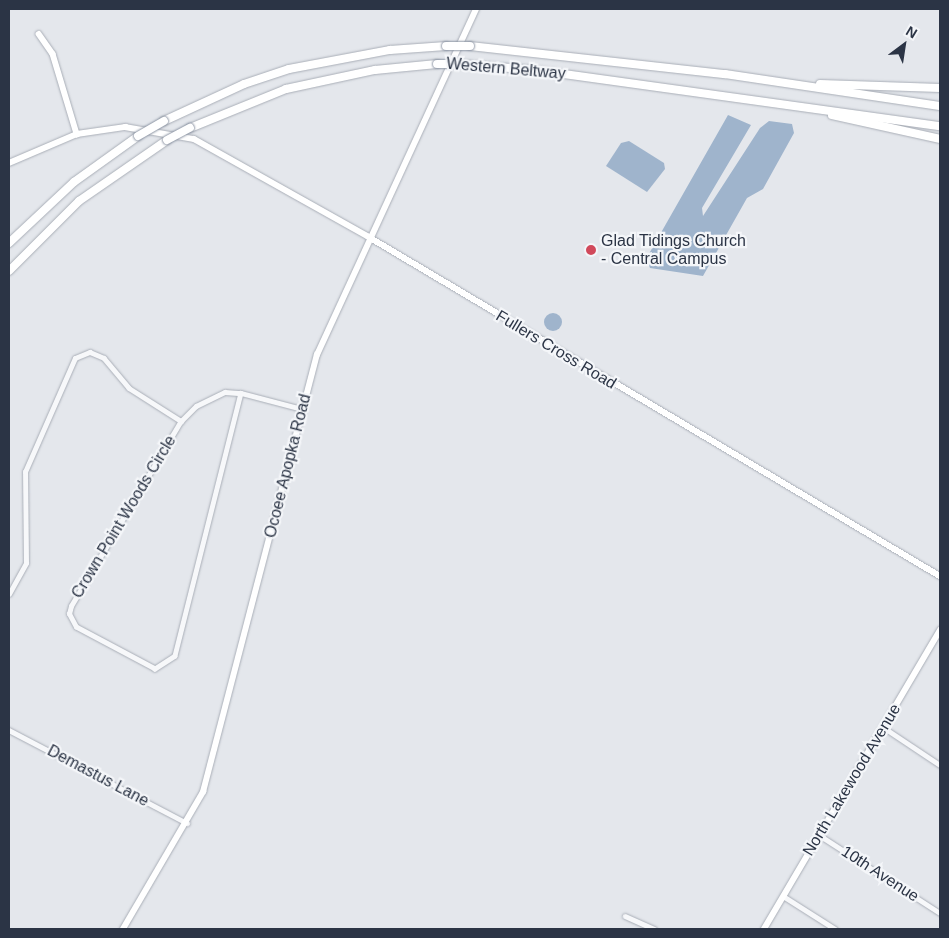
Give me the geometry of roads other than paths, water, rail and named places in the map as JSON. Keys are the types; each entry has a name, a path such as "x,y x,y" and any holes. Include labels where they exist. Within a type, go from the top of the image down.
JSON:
{"highway":[{"name":"Western Beltway","path":"9,243 74,182 138,136 164,121 244,84 289,69 390,50 470,46 725,74 940,106"},
{"name":"Western Beltway","path":"9,271 79,201 168,136 286,89 375,70 437,64 526,68 940,126"},
{"path":"725,74 837,86 940,88"},
{"path":"784,104 940,139"}],"street":[{"name":"Ocoee Apopka Road","path":"123,929 187,823 213,762 302,409 324,333 476,9"},
{"path":"39,34 53,54 77,134"},
{"name":"Fullers Cross Road","path":"9,163 77,134 125,127 194,139 369,237 940,576"},
{"path":"9,594 26,563 25,472 76,358 90,352 104,358 129,388 181,421"},
{"name":"Crown Point Woods Circle","path":"241,393 175,656 155,669 76,628 69,614 181,421 210,395 241,393 302,409"},
{"name":"North Lakewood Avenue","path":"764,929 940,630"},
{"path":"883,727 940,765"},
{"name":"Demastus Lane","path":"9,730 187,823"},
{"name":"10th Avenue","path":"819,834 940,913"},
{"path":"783,896 835,929"},
{"path":"625,916 654,929"}],"water":[{"path":"728,115 751,125 702,208 703,216 760,128 769,121 792,124 794,133 763,189 747,198 703,276 650,268 646,259"},
{"path":"629,141 664,163 665,169 647,192 606,166 621,143"},
{"path":"553,313 559,316 562,322 559,328 553,331 547,328 544,322 547,316"}],"place":[{"name":"Glad Tidings Church - Central Campus","path":"591,250"}]}
